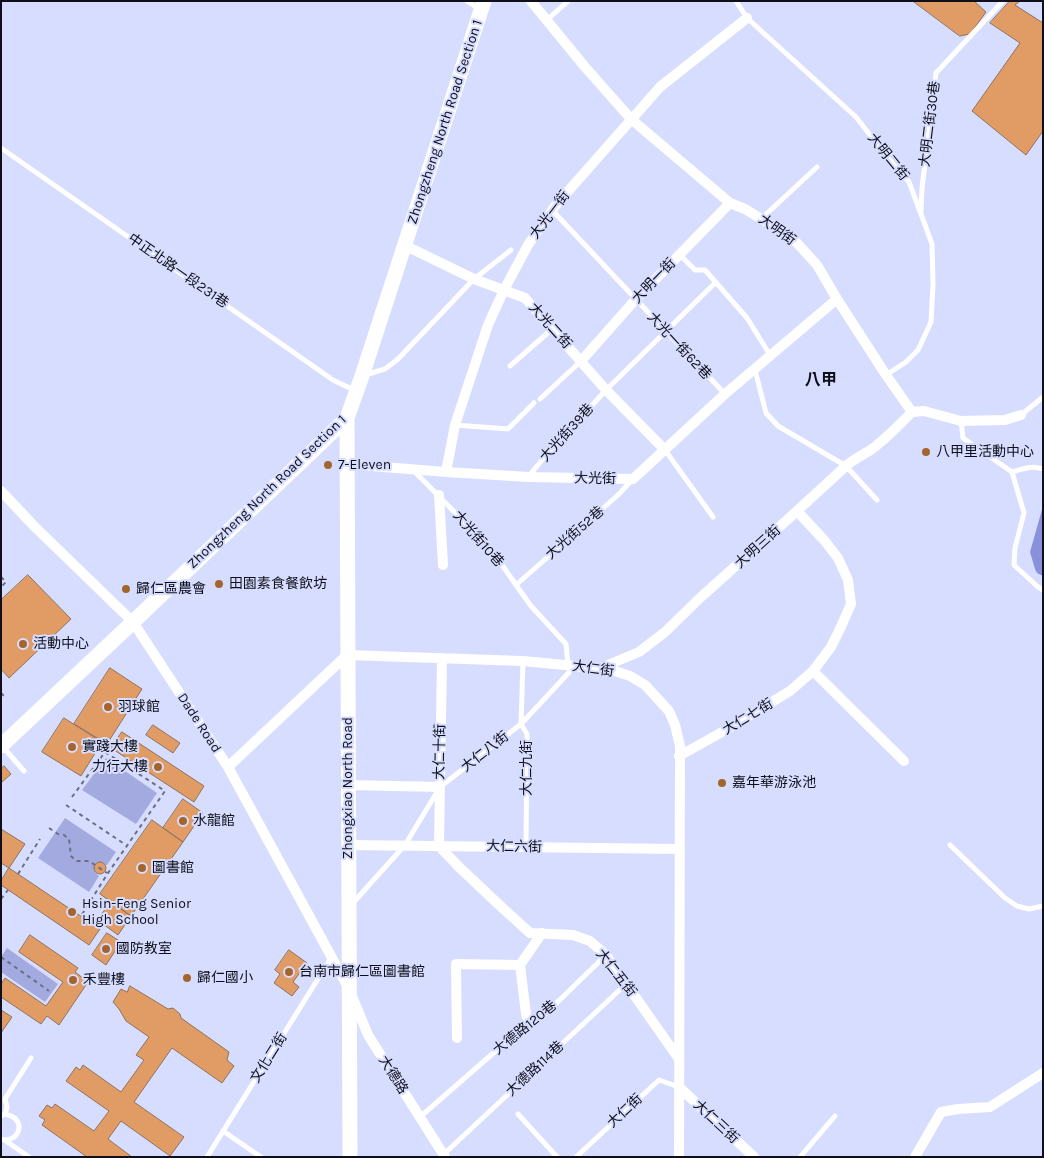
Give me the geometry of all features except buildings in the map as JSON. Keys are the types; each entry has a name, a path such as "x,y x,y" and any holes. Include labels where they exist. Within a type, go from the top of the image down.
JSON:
{"main road":[{"name":"Zhongzheng North Road Section 1","path":"1,745 133,622 346,418 362,376 483,6"},
{"name":"Zhongxiao North Road","path":"346,418 350,1157"}],"street":[{"name":"大明街","path":"531,1 631,119 730,203 745,208 781,231 797,243 817,264 836,299 912,412"},
{"name":"大光一街","path":"446,472 455,425 488,325 504,290 528,246 552,210 660,87 747,18"},
{"name":"大明一街","path":"581,361 636,299 730,203"},
{"name":"大光二街","path":"404,245 474,279 525,298 606,390 666,450"},
{"name":"大光街","path":"346,464 528,477 633,479 725,394 836,299"},
{"path":"912,412 924,411 961,421 1005,420 1021,414"},
{"name":"大明三街","path":"596,670 639,652 666,632 701,597 853,459 870,450 890,434 912,412"},
{"name":"Dade Road","path":"1,491 34,526 133,622 228,767 349,989"},
{"name":"大光街10巷","path":"438,495 443,564"},
{"name":"大仁七街","path":"679,756 790,691 813,671 832,647 851,604 848,580 838,558 797,511"},
{"path":"228,767 347,655"},
{"name":"大仁街","path":"347,655 523,661 615,671 630,676 645,685 669,711 676,725 680,746 679,1157"},
{"name":"大仁十街","path":"439,846 442,658"},
{"path":"813,671 904,761"},
{"path":"348,785 440,787"},
{"name":"大仁六街","path":"348,845 680,849"},
{"name":"大仁五街","path":"439,846 496,902 530,932 573,935 590,941 606,955 679,1059"},
{"path":"529,1022 526,1014 520,965 542,933"},
{"path":"457,1038 456,964 520,965"},
{"name":"大德路","path":"349,989 368,1035 444,1156"},
{"path":"915,1157 941,1112 990,1106 1043,1073"},
{"name":"大仁三街","path":"678,1087 754,1157"}],"lane":[{"path":"468,1 483,6"},
{"path":"547,20 568,1"},
{"name":"大明二街","path":"736,1 747,18 856,117 909,182 932,244 933,284 931,322 918,350 906,362 886,375"},
{"name":"大明二街30巷","path":"921,214 922,188 936,73 1003,1"},
{"name":"中正北路一段231巷","path":"1,148 333,380 356,391"},
{"path":"762,218 816,168"},
{"name":"大光一街62巷","path":"552,210 725,394"},
{"path":"362,376 385,369 398,359 474,279 511,250"},
{"path":"679,255 695,270 705,270 747,318 771,355"},
{"name":"大光街39巷","path":"528,477 606,390 716,282"},
{"path":"510,366 552,328"},
{"path":"540,399 581,361"},
{"path":"755,370 766,413 778,426 846,466 877,500"},
{"path":"1021,414 1043,396"},
{"path":"455,425 508,429 534,403"},
{"path":"961,421 963,438 1012,472 1024,513 1014,548 1014,566 1043,590"},
{"path":"666,450 713,517"},
{"path":"1012,472 1028,467 1043,469"},
{"name":"大光街10巷","path":"413,470 491,549 531,606 566,644 572,666"},
{"name":"大光街52巷","path":"516,585 618,495 633,479"},
{"name":"大仁九街","path":"523,661 522,724 527,734 526,847"},
{"name":"大仁八街","path":"349,907 405,845 440,787 522,724 572,666"},
{"path":"1,745 24,770"},
{"path":"950,845 1005,898 1017,906 1028,909 1043,906"},
{"name":"大德路120巷","path":"420,1117 529,1022 540,1019 606,955"},
{"name":"文化二街","path":"207,1157 331,958"},
{"name":"大德路114巷","path":"444,1156 626,984"},
{"path":"4,1140 14,1138 18,1132 18,1124 14,1117 3,1115 7,1107 5,1099 31,1058"},
{"name":"大仁街","path":"576,1157 659,1080 678,1087"},
{"path":"518,1114 558,1157"},
{"path":"800,1157 835,1116"},
{"path":"223,1131 261,1157"},
{"path":"4,1140 29,1157"}],"path":[{"path":"1,577 6,582 1,586"},
{"path":"1,693 4,696 1,699"},
{"path":"72,797 105,752 165,791 80,916"},
{"path":"66,805 127,846"},
{"path":"49,828 70,839 71,856 76,861 89,862 108,873"},
{"path":"18,874 40,839"},
{"path":"1,899 8,890"},
{"path":"1,956 49,991"}],"shaded area":[{"path":"1043,506 1043,576 1037,573 1030,552"},
{"path":"106,758 157,793 136,824 82,790"},
{"path":"65,818 116,852 107,865 101,862 97,863 94,867 95,872 99,876 89,892 38,858"},
{"path":"7,948 58,984 45,1002 1,972 1,957"}],"place":[{"name":"八甲里活動中心","path":"926,452"},
{"name":"7-Eleven","path":"328,465"},
{"name":"田園素食餐飲坊","path":"219,584"},
{"name":"歸仁區農會","path":"126,589"},
{"name":"活動中心","path":"23,644"},
{"name":"羽球館","path":"108,707"},
{"name":"實踐大樓","path":"72,747"},
{"name":"力行大樓","path":"158,767"},
{"name":"嘉年華游泳池","path":"722,783"},
{"name":"水龍館","path":"183,821"},
{"name":"圖書館","path":"142,868"},
{"name":"Hsin-Feng Senior High School","path":"72,912"},
{"name":"國防教室","path":"106,949"},
{"name":"台南市歸仁區圖書館","path":"289,972"},
{"name":"歸仁國小","path":"187,978"},
{"name":"禾豐樓","path":"73,980"}],"district":[{"name":"八甲","path":"821,380"}]}
